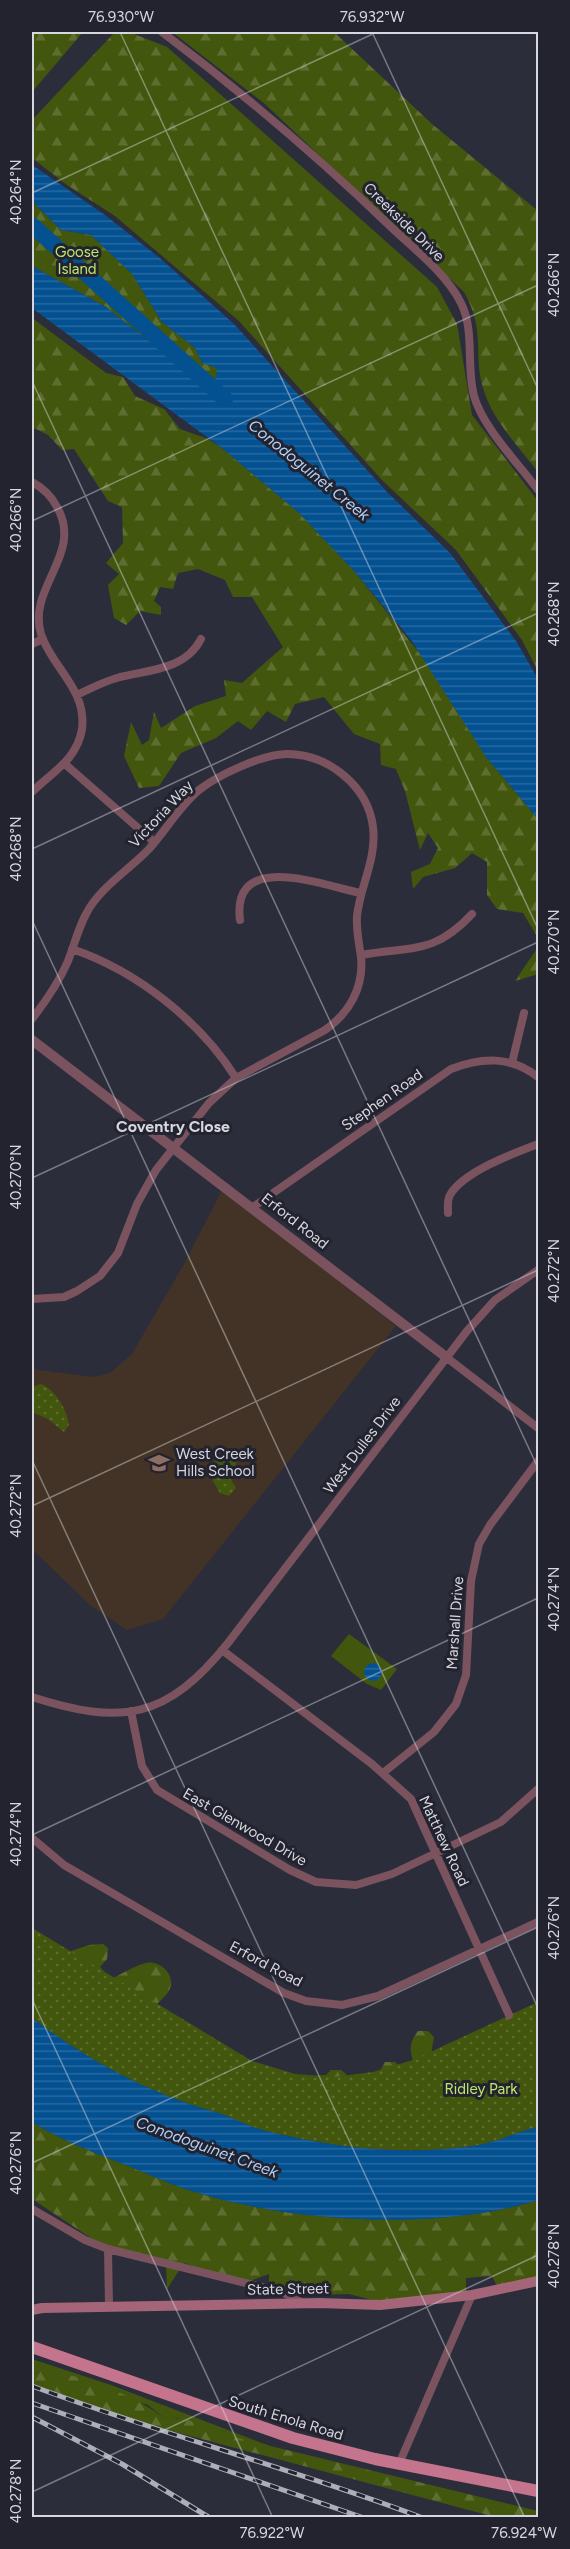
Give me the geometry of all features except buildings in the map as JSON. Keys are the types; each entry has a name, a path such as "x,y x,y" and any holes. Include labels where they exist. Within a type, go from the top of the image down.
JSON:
{"main road":[{"name":"State Street","path":"33,2309 304,2303 380,2305 472,2295 538,2281"},
{"name":"South Enola Road","path":"32,2347 293,2438 399,2464 538,2491"}],"street":[{"name":"Creekside Drive","path":"162,32 287,131 422,257 456,294 464,312 471,382 480,410 538,490"},
{"path":"32,482 52,498 65,528 64,550 41,599 39,623 43,639 77,694 81,708 82,729 76,748 65,764 32,792"},
{"path":"32,644 43,639"},
{"path":"77,694 103,682 160,669 184,660 195,651 201,639"},
{"name":"Victoria Way","path":"32,1018 58,982 90,906 154,842 185,804 204,787 258,760 278,755 311,758 333,768 351,783 370,814 373,846 357,920 361,955 358,988 351,1004 338,1021 236,1078 209,1103 142,1192 118,1253 100,1276 77,1292 64,1296 32,1299"},
{"path":"65,764 154,842"},
{"path":"240,920 238,908 242,896 253,884 274,877 298,877 361,893"},
{"path":"361,955 431,945 453,933 472,914"},
{"path":"72,949 121,970 193,1024 218,1050 236,1078"},
{"path":"512,1063 524,1013"},
{"name":"Erford Road","path":"32,1040 538,1428"},
{"name":"Stephen Road","path":"253,1208 451,1069 490,1060 512,1063 538,1077"},
{"path":"448,1213 449,1197 456,1187 497,1161 538,1144"},
{"name":"West Dulles Drive","path":"32,1697 101,1715 151,1706 179,1692 222,1650 486,1308 522,1279 538,1270"},
{"name":"Marshall Drive","path":"383,1773 434,1732 456,1704 466,1675 471,1581 479,1544 489,1525 538,1461"},
{"name":"Matthew Road","path":"222,1650 383,1773 411,1800 510,2015"},
{"name":"East Glenwood Drive","path":"131,1711 141,1766 157,1790 308,1879 344,1886 369,1882 501,1822 538,1789"},
{"name":"Erford Road","path":"32,1838 64,1864 255,1978 306,2001 342,2005 365,2001 538,1922"},
{"path":"32,2209 86,2240 108,2249 282,2292 304,2303"},
{"path":"108,2249 110,2306"},
{"path":"399,2464 472,2295"}],"shaded area":[{"name":"West Creek Hills School","path":"222,1190 396,1326 163,1619 127,1630 91,1606 32,1549 32,1369 94,1377 110,1373 132,1354 184,1264"}],"green space":[{"path":"32,32 83,32 32,92"},
{"path":"115,32 129,32 167,47 437,287 457,324 472,415 538,501 538,671 522,640 456,550 382,480 239,321 115,216 67,185 32,158 32,120"},
{"path":"172,32 334,32 432,124 538,211 538,472 508,434 488,402 479,366 475,320 464,292 265,104"},
{"name":"Goose Island","path":"32,201 61,230 91,235 132,274 162,322 195,348 202,363 218,368 215,381 205,386 106,307 32,266"},
{"path":"32,318 106,373 123,377 135,396 164,409 180,429 208,439 223,449 299,513 355,572 432,669 486,757 538,819 538,938 523,913 497,909 487,895 487,862 472,853 455,868 423,877 413,889 411,872 430,864 438,848 428,833 420,850 405,791 396,769 381,765 380,744 354,734 324,697 295,704 286,722 267,711 251,730 238,721 216,738 181,753 159,786 139,788 124,756 131,722 142,745 149,740 154,712 161,728 195,706 226,696 224,680 242,683 283,647 252,597 233,597 225,580 198,569 178,573 173,589 160,587 154,601 161,607 161,615 140,611 126,625 114,618 108,585 119,574 106,563 123,543 122,507 108,501 74,449 62,450 48,435 32,427"},
{"path":"538,947 538,974 515,981"},
{"path":"41,1384 56,1396 66,1413 69,1425 64,1432 48,1419 32,1412 32,1387"},
{"path":"224,1457 233,1458 236,1463 235,1469 227,1473 236,1488 229,1496 220,1493 210,1476 214,1462"},
{"path":"349,1634 397,1669 381,1690 367,1684 331,1656"},
{"name":"Ridley Park","path":"32,1928 252,2061 295,2074 334,2077 373,2072 413,2060 538,2002 538,2127 474,2146 422,2150 369,2149 317,2142 266,2131 167,2096 143,2086 74,2048 32,2018"},
{"path":"103,1944 108,1948 107,1959 100,1967 111,1979 142,1964 155,1963 164,1968 170,1976 171,1985 166,1995 150,2009 65,1953 89,1945"},
{"path":"418,2031 428,2031 434,2037 431,2054 411,2078 293,2086 309,2076 326,2075 331,2070 341,2070 346,2074 347,2080 380,2071 385,2062 395,2062 404,2070 413,2061 411,2045"},
{"path":"32,2122 76,2145 177,2186 234,2203 276,2211 366,2219 412,2219 499,2210 538,2200 538,2278 497,2286 492,2276 466,2278 466,2293 380,2302 349,2294 269,2296 269,2274 242,2284 184,2263 167,2289 166,2263 97,2242 32,2199"},
{"path":"32,2359 111,2385 275,2448 220,2436 177,2418 164,2418 148,2405 38,2371 32,2376"},
{"path":"38,2371 68,2375 104,2386 138,2401 164,2418 194,2422 215,2431 220,2436 238,2438 538,2511 538,2517 495,2517 108,2414 32,2386 32,2376"}],"water":[{"path":"32,165 105,215 161,259 234,324 387,492 450,553 516,641 538,679 538,819 486,757 411,640 355,572 299,513 223,449 32,308 32,266 106,307 205,386 215,381 217,368 202,363 195,348 162,322 132,274 91,235 61,230 32,201"},
{"path":"373,1663 379,1666 382,1672 379,1678 373,1681 367,1678 364,1672 367,1666"},
{"path":"32,2018 74,2048 143,2086 253,2127 292,2137 369,2149 447,2149 481,2145 538,2127 538,2200 499,2210 457,2216 366,2219 276,2211 234,2203 177,2186 76,2145 32,2122"}],"waterway":[{"name":"Conodoguinet Creek","path":"32,225 225,399"}],"railway":[{"path":"32,2386 129,2420 326,2483 423,2518"},
{"path":"32,2403 364,2518"},
{"path":"32,2417 122,2464 210,2518"}],"place":[{"name":"West Creek Hills School","path":"159,1463"}],"district":[{"name":"Coventry Close","path":"173,1126"}]}
